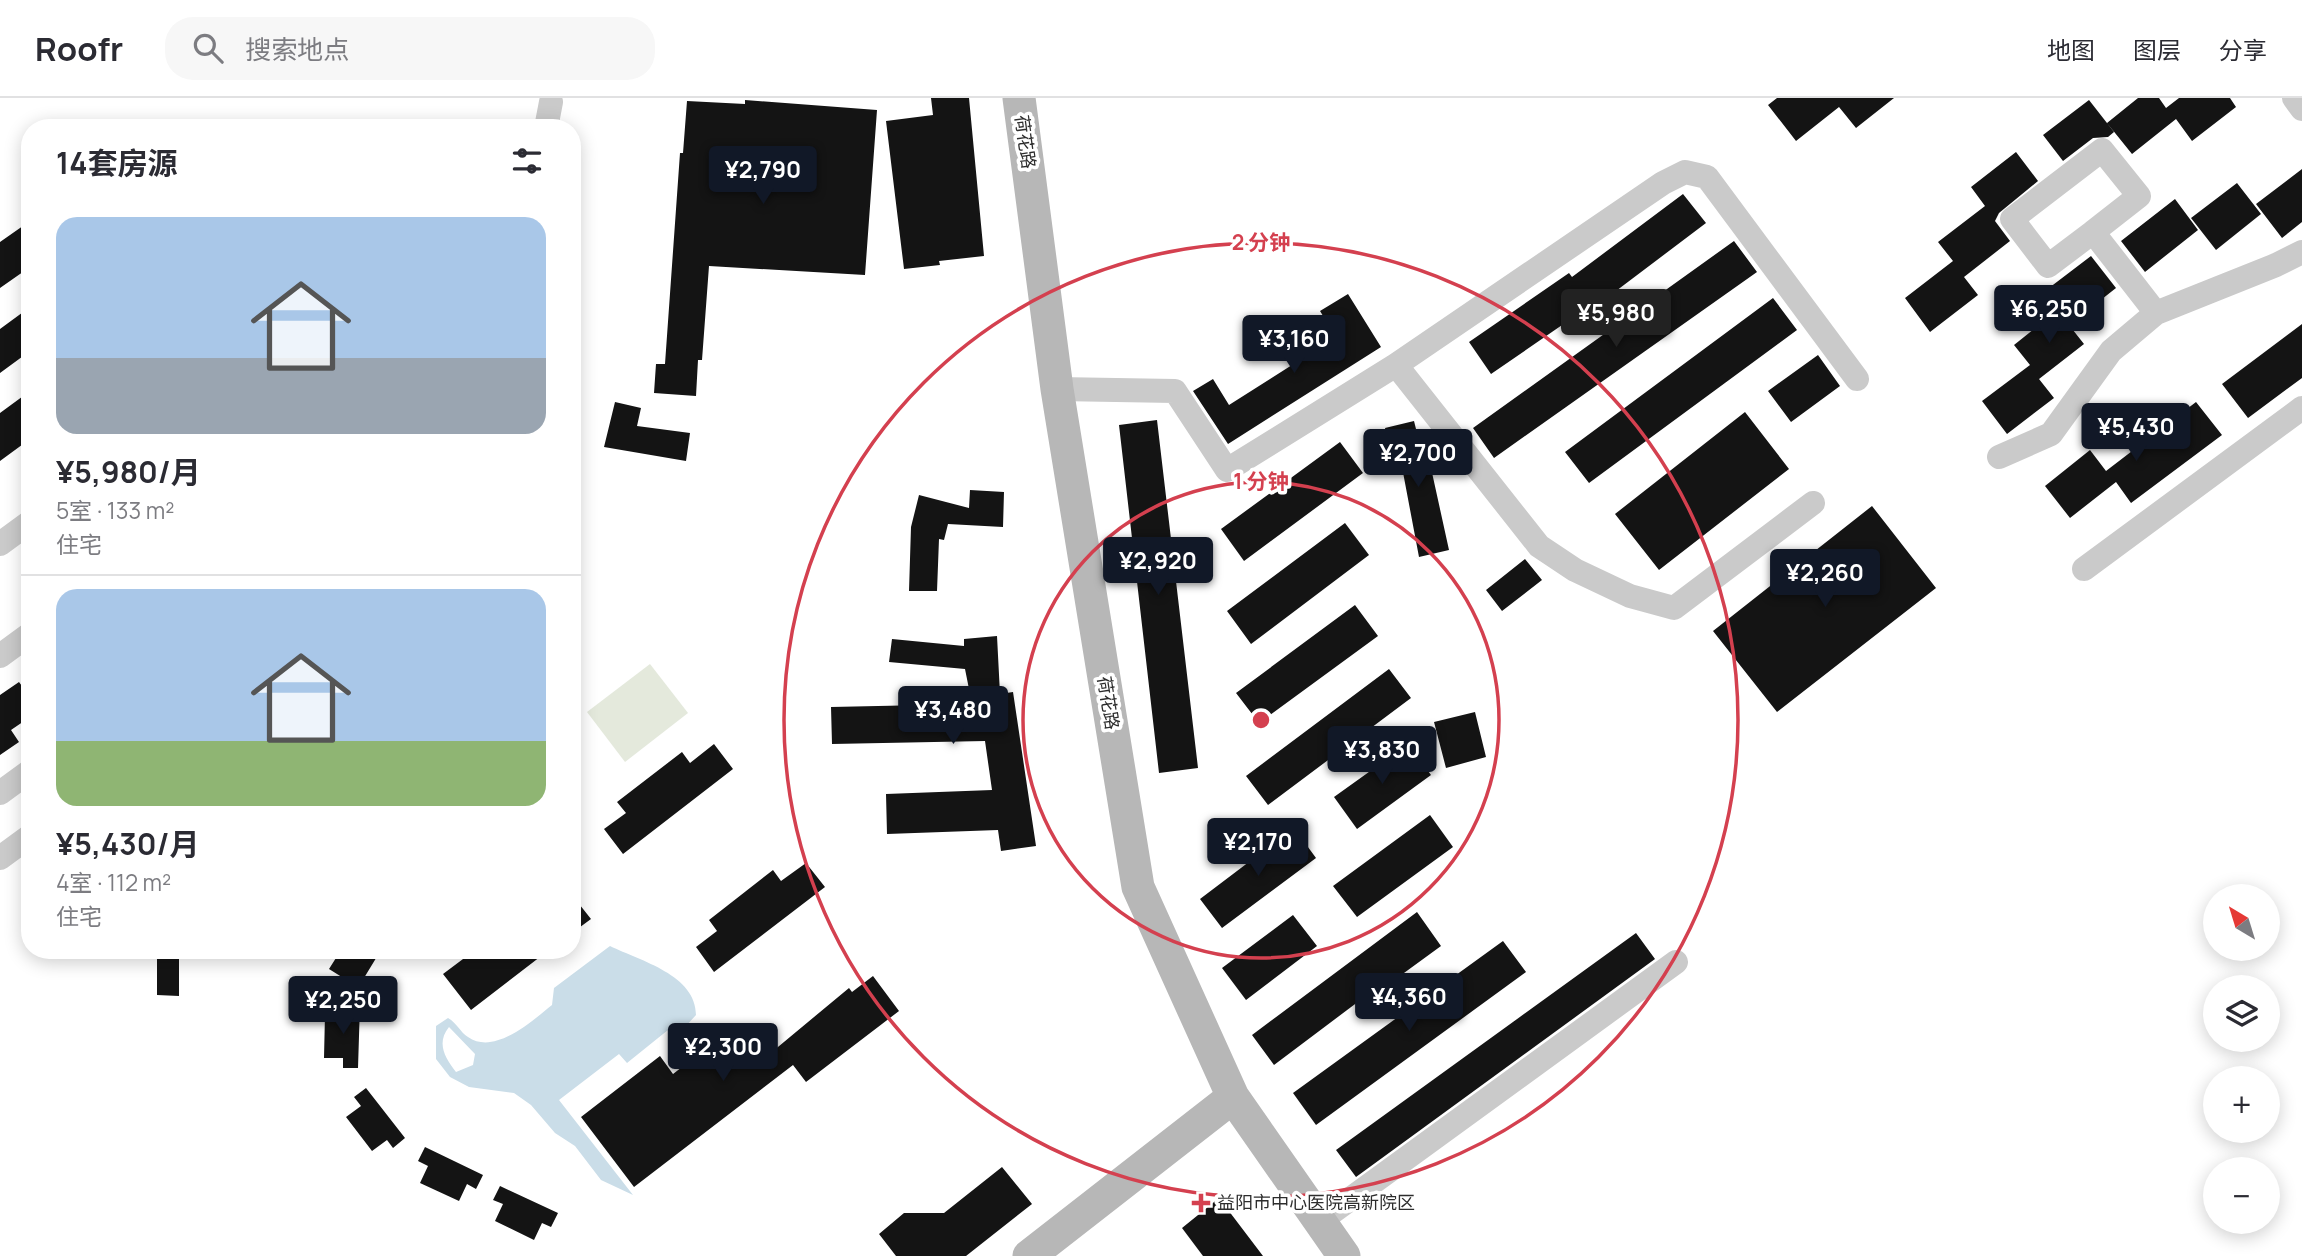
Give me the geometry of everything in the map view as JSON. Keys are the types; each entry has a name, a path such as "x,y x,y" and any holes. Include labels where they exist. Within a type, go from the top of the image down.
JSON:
{"street":[{"name":"荷花路","path":"1019,98 1057,390 1138,887 1233,1097 1344,1256"},
{"path":"2294,98 2302,109"},
{"path":"548,119 551,102"},
{"path":"2102,150 2139,196 2093,232 2048,266 2012,219 2102,150"},
{"path":"1057,390 1175,391 1227,470 1396,365 1663,183 1685,172 1707,177 1857,379"},
{"path":"2093,232 2155,313"},
{"path":"1999,457 2051,434 2111,351 2155,313 2302,252"},
{"path":"1396,365 1539,546 1575,570 1630,596 1674,608 1813,503"},
{"path":"2084,569 2302,408"},
{"path":"0,544 21,529"},
{"path":"0,656 21,641"},
{"path":"0,793 21,778"},
{"path":"0,858 21,843"},
{"path":"1320,1221 1676,962"},
{"path":"1029,1256 1233,1097"}],"shaded area":[{"path":"650,664 688,713 625,762 587,712"}],"water":[{"path":"610,946 665,971 687,989 694,1001 696,1015 685,1027 668,1030 627,1063 619,1054 559,1100 633,1195 601,1180 575,1146 555,1133 531,1105 514,1093 469,1087 450,1077 436,1059 436,1026 448,1018 465,1035 479,1042 501,1039 524,1027 552,1005 554,988","holes":["449,1027 475,1054 473,1065 456,1072 448,1061 443,1045"]}],"building":[{"path":"931,98 969,98 984,256 939,261 940,265 904,269 886,121 933,115"},
{"path":"1777,98 1894,98 1856,128 1839,107 1796,141 1768,105"},
{"path":"2138,98 2159,98 2166,108 2179,98 2230,98 2236,107 2192,141 2176,119 2132,154 2107,123"},
{"path":"745,100 877,110 865,275 709,266 702,360 698,360 696,396 654,393 656,364 665,364 680,153 683,153 687,101 745,104"},
{"path":"2089,100 2114,132 2108,137 2093,138 2063,161 2043,135"},
{"path":"2016,152 2038,181 1999,213 1995,221 2010,241 1964,277 1978,295 1930,332 1905,298 1953,261 1938,242 1985,206 1971,187"},
{"path":"2302,169 2302,222 2282,238 2256,204"},
{"path":"2237,183 2261,214 2216,250 2191,218"},
{"path":"1683,194 1706,223 1612,294 1610,292 1491,374 1469,342 1569,273 1572,277"},
{"path":"2175,199 2198,230 2145,272 2121,241"},
{"path":"21,227 21,273 0,288 0,242"},
{"path":"1734,241 1757,272 1494,458 1473,428"},
{"path":"2091,256 2116,288 2069,325 2084,344 2039,379 2054,398 2007,434 1982,401 2030,365 2014,345 2059,309 2045,291"},
{"path":"1348,294 1381,347 1228,444 1193,391 1213,379 1229,405 1336,337 1320,311"},
{"path":"1773,298 1797,330 1589,483 1565,452"},
{"path":"21,314 21,358 0,373 0,329"},
{"path":"2302,324 2302,378 2248,418 2222,384"},
{"path":"1818,355 1840,386 1791,422 1768,391"},
{"path":"21,398 21,446 0,461 0,413"},
{"path":"615,402 641,408 637,426 690,433 686,461 604,447"},
{"path":"2196,402 2222,435 2131,503 2116,482 2070,518 2045,486 2090,450 2106,471"},
{"path":"1745,412 1789,469 1659,570 1615,514"},
{"path":"1157,420 1198,768 1159,773 1119,425"},
{"path":"1414,421 1426,469 1431,468 1449,550 1419,557 1402,467 1394,469 1385,428"},
{"path":"1340,442 1363,473 1244,561 1221,529"},
{"path":"970,490 1004,492 1003,527 948,524 944,540 939,539 937,591 909,591 911,527 919,495 969,508"},
{"path":"1872,506 1936,588 1777,712 1713,631"},
{"path":"1345,523 1369,555 1251,644 1227,611"},
{"path":"1525,559 1542,580 1502,611 1486,590"},
{"path":"1355,605 1378,636 1259,723 1236,693"},
{"path":"997,636 1000,694 1013,692 1036,846 1001,851 998,830 887,834 886,794 992,790 985,741 832,744 831,707 972,704 965,669 889,662 892,639 964,646 964,639"},
{"path":"1389,669 1411,698 1268,805 1246,776"},
{"path":"19,682 21,685 21,723 11,730 19,742 0,755 0,695"},
{"path":"1475,712 1486,757 1446,768 1434,722"},
{"path":"714,744 733,769 623,854 604,829 626,813 617,802 682,752 690,763"},
{"path":"1408,744 1431,775 1357,829 1334,797"},
{"path":"1430,815 1453,847 1357,917 1333,886"},
{"path":"1294,828 1316,858 1222,928 1200,899"},
{"path":"806,863 825,887 714,972 696,947 717,931 709,920 773,870 781,881"},
{"path":"581,906 591,919 581,926"},
{"path":"1417,912 1441,946 1393,981 1391,977 1274,1065 1252,1035"},
{"path":"1293,915 1317,946 1246,1000 1222,968"},
{"path":"1636,933 1655,959 1356,1177 1336,1150"},
{"path":"1503,941 1526,972 1316,1125 1293,1093"},
{"path":"157,959 179,959 179,996 157,995"},
{"path":"335,959 376,959 353,996 340,988 345,979 329,969"},
{"path":"463,959 537,959 471,1010 443,974"},
{"path":"873,976 899,1011 806,1082 793,1065 634,1187 581,1117 660,1056 673,1074 734,1027 761,1061 849,988 852,992"},
{"path":"345,1004 360,1004 358,1068 343,1068 343,1058 324,1058 325,1014 344,1015"},
{"path":"366,1088 405,1138 393,1148 387,1140 372,1151 346,1117 361,1106 354,1097"},
{"path":"425,1147 483,1175 476,1189 467,1184 459,1201 420,1183 428,1166 418,1161"},
{"path":"1002,1167 1032,1204 966,1256 896,1256 879,1234 904,1213 944,1213"},
{"path":"500,1186 558,1213 551,1227 542,1223 534,1240 495,1221 503,1204 493,1200"},
{"path":"1219,1198 1263,1256 1203,1256 1182,1228"}],"place":[{"name":"益阳市中心医院高新院区","path":"1201,1203"}]}
